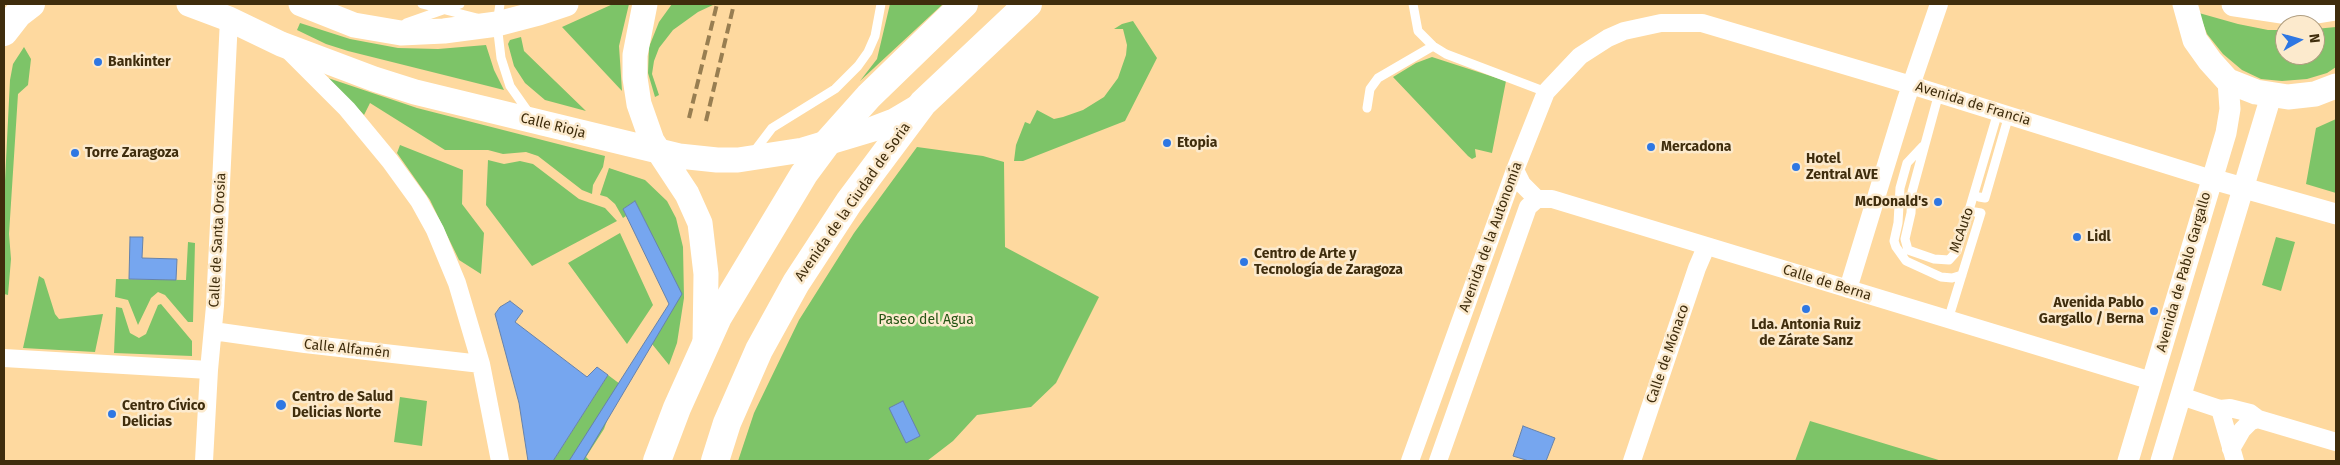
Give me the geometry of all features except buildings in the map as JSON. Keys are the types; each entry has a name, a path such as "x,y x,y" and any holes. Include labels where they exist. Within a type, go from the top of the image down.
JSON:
{"main road":[{"path":"4,32 18,14 31,4"},
{"name":"Calle Rioja","path":"189,4 228,11 281,44 415,92 658,152 717,160 749,159 815,146 887,124 923,103"},
{"path":"302,4 333,18 383,31 424,33 498,14 539,14 566,4"},
{"path":"645,4 638,35 635,78 642,116 658,152 680,182 697,216 704,243 707,292 704,346"},
{"path":"657,461 704,346 745,270 804,174 815,146 964,4"},
{"name":"Avenida de la Ciudad de Soria","path":"715,461 728,424 760,350 796,283 849,202 923,103 1028,4"},
{"path":"2184,4 2195,40 2228,81 2271,96 2301,97 2336,86"},
{"path":"2234,4 2287,12 2311,12 2336,8"}],"street":[{"path":"1848,289 1911,85 1939,4"},
{"name":"Calle de Santa Orosia","path":"204,461 209,370 214,331 228,11"},
{"name":"Avenida de Francia","path":"1608,38 1639,27 1661,23 1702,23 1939,93 2212,179 2336,214"},
{"name":"Avenida de la Autonomía","path":"1410,461 1515,170 1546,92 1580,56 1608,38"},
{"path":"281,44 348,109 390,161 419,202 449,262 481,364 500,461"},
{"name":"Avenida de Pablo Gargallo","path":"2128,461 2229,120 2231,101 2228,81"},
{"path":"2161,461 2271,96"},
{"path":"1515,170 1522,184 1537,199"},
{"name":"Avenida de la Autonomía","path":"1438,461 1528,207 1537,199"},
{"name":"Calle de Berna","path":"1537,199 1552,199 2152,381"},
{"name":"Calle de Mónaco","path":"1632,461 1697,268 1706,247"},
{"name":"Calle Alfamén","path":"214,331 305,344 481,364"},
{"path":"4,358 209,370"},
{"path":"2181,396 2220,408 2230,408 2250,413 2258,418 2336,442"},
{"path":"2220,408 2233,455"},
{"path":"2233,455 2246,425 2258,418"}],"lane":[{"path":"422,4 447,10 498,14 501,58 506,76 516,97 536,122"},
{"path":"383,31 460,4"},
{"path":"749,159 772,128 835,89 858,66 868,52 875,36 881,4"},
{"path":"1413,4 1418,31 1433,46 1446,54 1546,92"},
{"path":"1367,108 1370,89 1378,78 1433,46"},
{"path":"1939,93 1923,146 1907,163 1900,188 1898,223 1894,241 1906,261 1941,277 1952,278 1962,275"},
{"path":"1979,196 1985,198 2003,114"},
{"name":"McAuto","path":"1923,146 1912,192 1911,213 1905,243 1912,252 1940,261 1949,260 1957,251 2003,114"},
{"path":"1948,320 1981,213 1974,212"}],"green space":[{"path":"613,4 629,4 619,46 622,91 562,27"},
{"path":"672,4 715,4 698,12 673,30 659,48 652,74 659,95 655,97 648,73 649,47 659,22"},
{"path":"890,4 943,4 860,81 877,59"},
{"path":"2199,13 2238,24 2275,30 2275,65 2325,65 2325,28 2336,27 2336,67 2327,73 2307,79 2282,81 2261,79 2242,70 2223,54 2207,34"},
{"path":"1133,21 1157,58 1125,121 1023,161 1014,161 1016,145 1025,122 1030,124 1037,110 1054,119 1083,110 1104,97 1118,78 1126,55 1127,45 1123,29 1114,29 1122,24"},
{"path":"300,23 350,39 398,48 438,49 486,45 494,70 504,90 326,44 297,30"},
{"path":"521,37 524,51 586,111 545,100 525,83 514,66 508,44 510,40"},
{"path":"24,47 31,59 28,85 18,94 9,234 11,259 8,295 4,294 4,201 10,80 13,64"},
{"path":"1432,57 1506,81 1492,153 1475,149 1476,157 1472,159 1468,156 1393,77 1416,63"},
{"path":"328,78 417,108 605,156 603,167 593,185 592,194 582,190 538,156 526,152 503,154 488,150 445,150 370,103 364,115"},
{"path":"2336,119 2336,193 2306,184 2316,128"},
{"path":"400,145 463,170 462,204 484,233 481,274 459,260 430,200 397,153"},
{"name":"Paseo del Agua","path":"917,147 983,156 1004,162 1005,247 1099,297 1056,383 1031,407 977,415 953,441 927,461 738,461 754,413 799,320 854,233"},
{"path":"488,160 504,164 520,161 533,164 579,199 605,208 617,221 532,266 486,205"},
{"path":"609,168 645,180 667,201 676,218 683,247 684,298 677,343 669,365 652,344 681,294 635,201 623,209 626,216 623,218 615,204 607,197 600,195"},
{"path":"620,233 653,305 627,344 568,263"},
{"path":"2276,237 2295,242 2281,291 2262,285"},
{"path":"188,242 195,243 193,322 188,322 165,295 158,292 151,298 138,325 128,300 115,297 116,279 186,280"},
{"path":"39,276 44,279 55,314 59,319 103,314 95,352 23,348"},
{"path":"161,304 192,341 192,356 114,353 116,307 122,308 130,333 139,338 146,334 158,305"},
{"path":"608,375 620,384 604,429 586,457 590,461 553,461"},
{"path":"400,397 427,401 422,446 394,442"},
{"path":"1810,421 1942,461 1795,461"}],"water":[{"path":"635,201 682,294 583,461 569,461 669,304 623,209"},
{"path":"130,237 143,237 142,258 177,259 176,280 129,279"},
{"path":"510,301 523,311 515,322 587,377 597,367 608,375 553,461 528,461 519,403 495,314 500,307"},
{"path":"903,401 920,436 906,443 889,408"},
{"path":"1523,426 1555,438 1546,461 1529,461 1513,456"}],"railway":[{"path":"689,118 717,4"},
{"path":"706,121 734,4"}],"place":[{"name":"Bankinter","path":"98,62"},
{"name":"Etopia","path":"1167,143"},
{"name":"Mercadona","path":"1651,147"},
{"name":"Torre Zaragoza","path":"75,153"},
{"name":"Hotel Zentral AVE","path":"1796,167"},
{"name":"McDonald's","path":"1938,202"},
{"name":"Lidl","path":"2077,237"},
{"name":"Centro de Arte y Tecnología de Zaragoza","path":"1244,262"},
{"name":"Lda. Antonia Ruiz de Zárate Sanz","path":"1806,309"},
{"name":"Avenida Pablo Gargallo / Berna","path":"2154,311"},
{"name":"Centro de Salud Delicias Norte","path":"281,405"},
{"name":"Centro Cívico Delicias","path":"112,414"}]}
